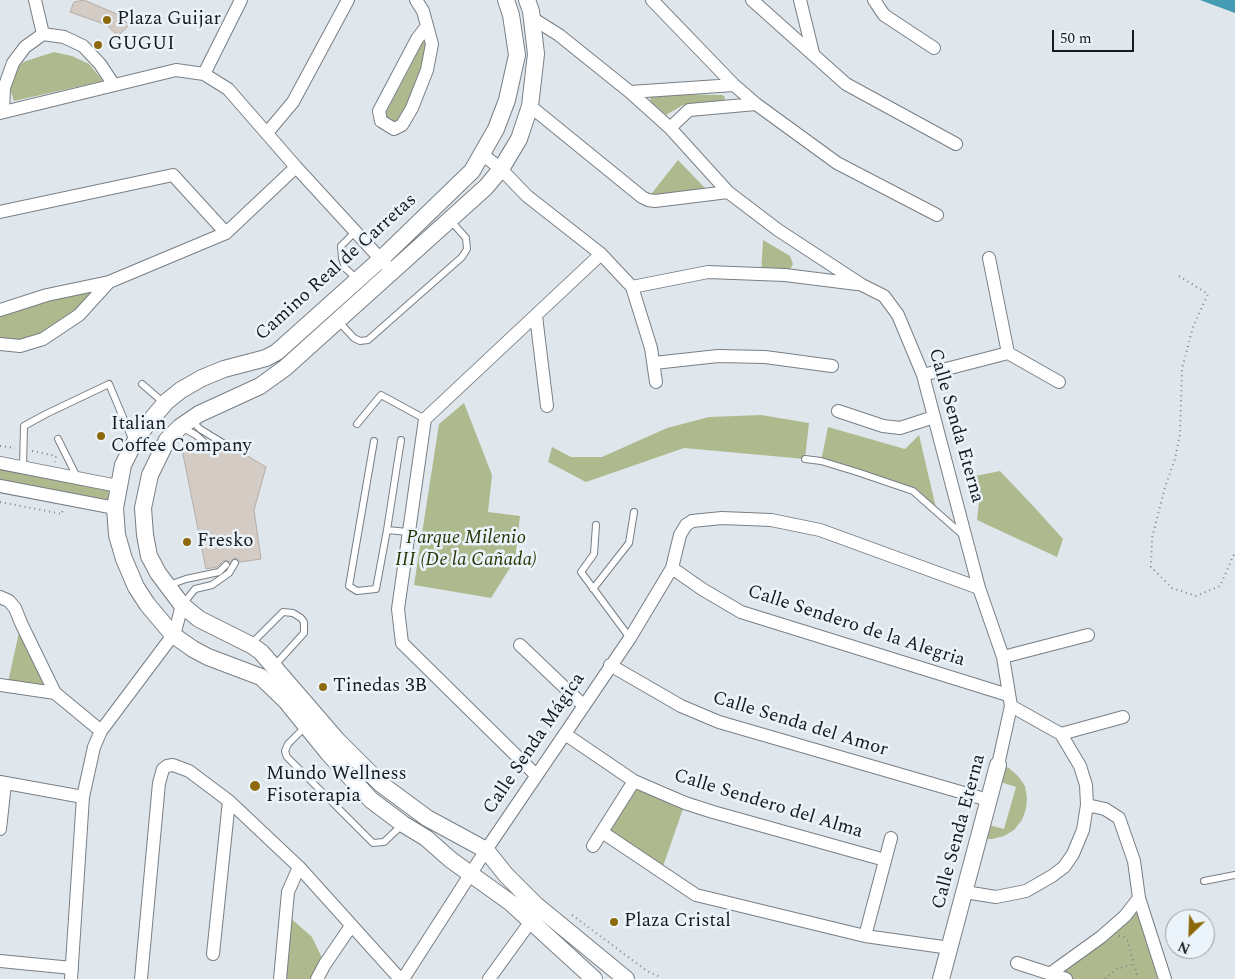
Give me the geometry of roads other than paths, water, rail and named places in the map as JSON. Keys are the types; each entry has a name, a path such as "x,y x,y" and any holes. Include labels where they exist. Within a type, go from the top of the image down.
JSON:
{"street":[{"path":"35,0 43,34"},
{"path":"204,74 241,0"},
{"path":"268,133 293,102 348,0"},
{"path":"416,0 423,11 432,44 427,70 410,112 402,125 394,129 381,120 379,111 417,39 427,26"},
{"name":"Camino Real de Carretas","path":"506,0 512,15 517,55 507,100 496,129 472,171 381,259 277,352 266,358 224,368 181,390 168,400 134,443 123,466 115,508 117,535 123,556 136,587 173,635 208,657 260,677 286,701 306,727 371,800 403,824 426,838 511,903 594,979"},
{"name":"Camino Real de Carretas","path":"527,0 532,18 536,54 530,106 519,139 501,169 486,188 285,368 260,386 189,421 167,442 150,475 143,508 149,556 167,587 182,605 199,619 251,644 261,652 337,740 381,784 427,818 486,850 506,875 536,905 626,979"},
{"path":"652,0 734,85 756,104 837,163 937,215"},
{"path":"752,0 846,84 956,144"},
{"path":"800,0 813,53"},
{"path":"874,0 884,15 934,48"},
{"name":"Calle Senda Eterna","path":"532,18 558,35 630,92 670,128 728,192 778,230 862,285 884,296 898,315 923,375 964,536 979,588 1003,657 1010,700 998,765 941,979"},
{"path":"114,85 100,64 83,46 64,37 43,34 24,47 13,63 4,88 2,113 176,70 204,74 228,89 268,133 296,168 393,272"},
{"path":"630,92 734,85"},
{"path":"670,128 689,110 756,104"},
{"path":"530,106 642,198 655,201 728,192"},
{"path":"490,138 493,149 496,152 501,152 515,145"},
{"path":"482,154 501,169 527,196 601,254 632,287 654,363 656,382"},
{"path":"472,171 484,166 489,170 486,188"},
{"path":"0,310 47,295 109,282 226,233 296,168"},
{"path":"0,212 173,175 226,233"},
{"path":"536,776 402,643 398,609 425,419 601,254"},
{"path":"989,258 1008,353"},
{"path":"632,287 708,272 785,275 862,285"},
{"path":"0,344 20,346 44,339 79,315 109,282"},
{"path":"536,316 547,406"},
{"path":"923,375 1008,353 1059,382"},
{"path":"654,363 718,356 737,356 765,357 832,366"},
{"path":"168,400 171,414 175,419 189,421"},
{"path":"838,411 883,426 900,428 934,417"},
{"path":"145,427 159,420 164,420 169,424 167,442"},
{"path":"0,463 118,486"},
{"path":"0,486 115,508"},
{"name":"Calle Senda Mágica","path":"402,979 486,850 630,638 672,568 680,535 686,525 692,521 722,518 771,520 820,530 979,588"},
{"path":"123,556 134,567 142,570 147,566 147,546"},
{"name":"Calle Sendero de la Alegria","path":"672,568 702,589 741,612 1010,700 1061,734"},
{"path":"145,600 144,585 148,580 154,580 167,587"},
{"path":"0,597 9,601 15,608 55,693 101,731"},
{"path":"0,961 54,965 71,973 83,797 94,747 101,731 173,635 182,605"},
{"path":"1003,657 1088,635"},
{"path":"520,645 584,706"},
{"name":"Calle Senda del Amor","path":"610,665 681,706 719,722 988,800"},
{"path":"0,685 55,693"},
{"path":"965,892 996,897 1026,891 1064,867 1073,854 1083,830 1087,805 1086,785 1080,766 1061,734 1123,717"},
{"name":"Calle Sendero del Alma","path":"565,734 634,781 685,802 712,812 885,860"},
{"path":"141,979 159,783 163,769 173,765 189,771 229,801 299,867 351,926 402,979"},
{"path":"593,846 634,781"},
{"path":"0,830 2,783 83,797"},
{"path":"213,954 229,801"},
{"path":"1087,805 1105,809 1119,818 1134,861 1139,898 1165,979"},
{"path":"602,832 696,895 865,936 950,948"},
{"path":"865,936 891,838"},
{"path":"280,979 288,892 299,867"},
{"path":"1051,973 1101,937 1125,916 1139,898"},
{"path":"489,979 531,921"},
{"path":"317,979 351,926"},
{"path":"1017,963 1066,979"}],"lane":[{"path":"338,320 354,338 360,341 368,340 462,257 467,249 466,238 450,220"},
{"path":"356,232 341,246 341,252 345,268 358,280"},
{"path":"23,468 24,426 109,384 134,443"},
{"path":"142,384 168,400"},
{"path":"357,424 381,395 425,419"},
{"path":"189,421 226,445"},
{"path":"189,421 196,436 207,445"},
{"path":"58,439 78,478"},
{"path":"374,441 349,586 357,591 376,589 378,584 401,440"},
{"path":"805,459 857,472 913,491 964,536"},
{"path":"593,589 628,543 634,512"},
{"path":"596,525 594,554 581,572 630,638"},
{"path":"387,530 408,532"},
{"path":"182,605 195,589 212,585 229,572 235,563"},
{"path":"167,587 186,579 219,572 226,565"},
{"path":"251,644 284,612 293,613 301,618 304,622 304,633 274,666"},
{"path":"306,727 288,744 285,752 287,757 373,843 384,842 403,824"},
{"path":"1204,881 1234,875 1235,884"}],"water":[{"path":"1200,0 1235,0 1235,13"}],"place":[{"name":"Plaza Guijar","path":"107,20"},
{"name":"GUGUI","path":"98,45"},
{"name":"Italian Coffee Company","path":"101,436"},
{"name":"Fresko","path":"187,542"},
{"name":"Tinedas 3B","path":"323,687"},
{"name":"Mundo Wellness Fisoterapia","path":"255,786"},
{"name":"Plaza Cristal","path":"614,922"}],"park label":[{"name":"Parque Milenio III (De la Cañada)","path":"466,550"}]}
